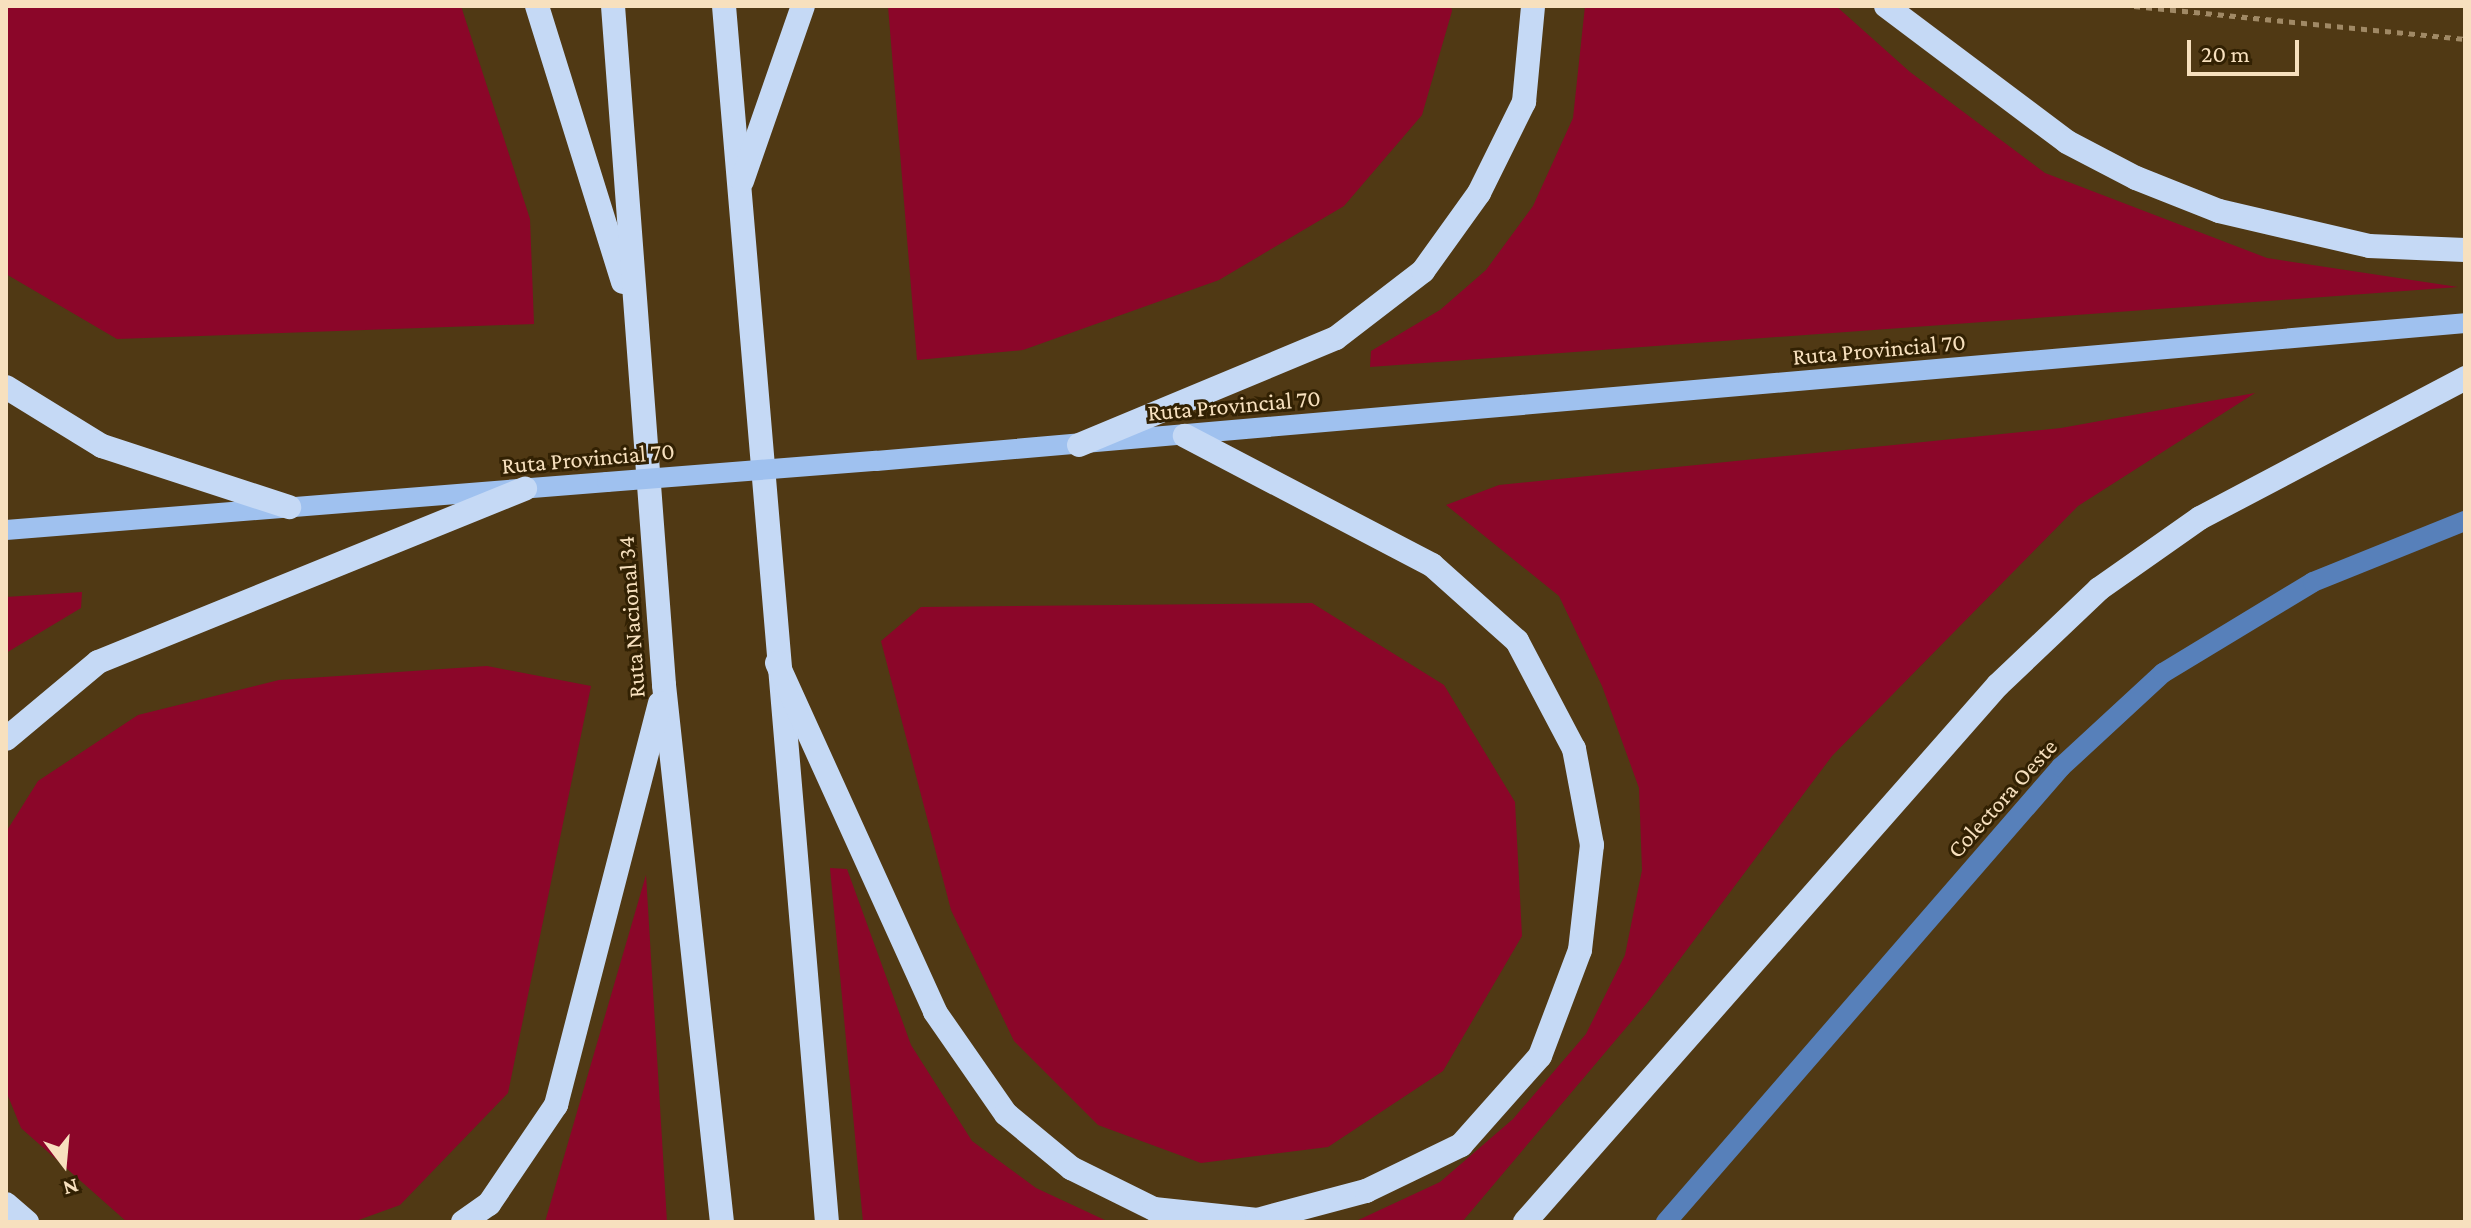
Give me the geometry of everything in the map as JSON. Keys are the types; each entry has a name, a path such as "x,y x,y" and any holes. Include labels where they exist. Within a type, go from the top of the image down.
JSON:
{"highway":[{"path":"537,6 638,330"},
{"name":"Ruta Nacional 34","path":"613,6 664,685 722,1222"},
{"path":"724,6 777,663 827,1222"},
{"path":"738,191 803,6"},
{"path":"1079,445 1336,338 1423,271 1479,193 1524,102 1533,6"},
{"path":"1886,6 2067,142 2136,178 2219,211 2369,246 2465,250"},
{"path":"1525,1222 1998,685 2099,589 2200,518 2439,386 2465,378"},
{"path":"6,387 102,446 289,507"},
{"path":"777,663 935,1012 1006,1114 1071,1168 1154,1209 1257,1220 1366,1191 1461,1145 1540,1056 1580,950 1592,845 1574,749 1517,641 1432,565 1185,436"},
{"path":"6,739 98,662 525,489"},
{"path":"463,1222 489,1204 556,1105 603,941 664,685"},
{"path":"6,1204 27,1222"}],"main road":[{"name":"Ruta Provincial 70","path":"6,530 1079,445 2465,323"}],"street":[{"name":"Colectora Oeste","path":"1666,1222 2061,767 2163,673 2313,582 2465,521"}],"path":[{"path":"2134,6 2465,39"}],"shaded area":[{"path":"6,6 461,6 530,219 534,324 117,339 6,274"},
{"path":"888,6 1451,6 1452,11 1422,115 1344,206 1219,280 1023,350 917,360"},
{"path":"1585,6 1836,6 1910,72 2045,173 2267,258 2458,287 1370,367 1371,351 1440,310 1486,270 1533,206 1573,118"},
{"path":"2255,393 2078,506 1832,756 1647,1003 1462,1222 1354,1222 1440,1182 1513,1119 1586,1034 1625,955 1642,870 1639,788 1602,686 1559,596 1446,505 1499,485 2061,428"},
{"path":"82,592 81,608 6,653 6,597"},
{"path":"1312,603 1444,685 1515,802 1522,936 1443,1071 1328,1147 1201,1163 1098,1125 1014,1041 951,910 881,641 921,607"},
{"path":"487,666 591,686 508,1093 400,1205 353,1222 127,1222 21,1128 6,1091 6,832 38,781 138,715 279,680"},
{"path":"830,868 847,869 911,1045 972,1141 1036,1188 1109,1222 863,1222"},
{"path":"646,875 667,1222 545,1222"}]}
